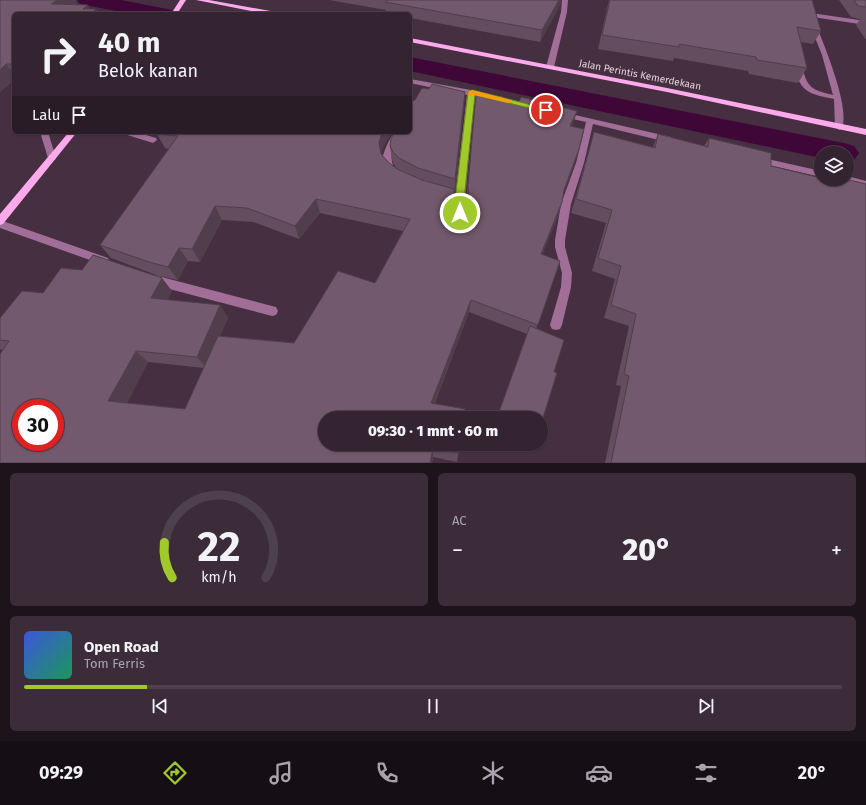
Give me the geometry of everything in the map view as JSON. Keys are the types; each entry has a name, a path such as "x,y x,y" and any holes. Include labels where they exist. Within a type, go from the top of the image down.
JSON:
{"main road":[{"path":"199,0 265,12"},
{"path":"175,12 182,1"},
{"name":"Jalan Perintis Kemerdekaan","path":"412,40 667,90 866,132"},
{"path":"0,223 71,134"}],"street":[{"path":"550,67 564,12 565,0"},
{"path":"804,0 825,55 838,98 839,127"},
{"path":"77,9 93,12"},
{"path":"811,15 866,23"},
{"path":"797,57 802,83 805,87 817,93 838,98"},
{"path":"412,82 425,87 472,92 509,101"},
{"path":"462,239 456,198 472,92"},
{"path":"553,112 680,142"},
{"path":"556,325 566,287 567,273 560,247 560,240 566,204 580,163 590,121"},
{"path":"45,134 52,158"},
{"path":"134,134 153,140"},
{"path":"397,134 390,146 386,159 390,171 402,181"},
{"path":"748,158 814,172"},
{"path":"854,181 866,184"},
{"path":"0,223 116,266"},
{"path":"145,276 220,298 272,311"}],"building":[{"path":"0,0 57,0 51,4 88,5 83,9 96,9 93,12 12,12 12,64 6,64 0,70"},
{"path":"388,0 559,0 542,30 385,2"},
{"path":"610,0 812,0 821,31 797,27 807,68 757,60 756,57 679,44 679,47 602,35"},
{"path":"854,0 866,0 866,7 858,6"},
{"path":"432,84 465,92 455,179 418,168 399,158 390,146 393,134 412,134 412,101 415,100 422,88 429,89"},
{"path":"476,94 487,96 488,94 519,102 521,97 577,111 570,126 584,129 579,149 564,190 562,202 541,254 560,261 538,325 471,300 431,403 465,409 465,411 318,411 318,451 432,451 430,463 0,463 0,354 9,341 0,340 0,318 22,291 43,293 61,268 82,270 93,255 162,278 151,298 220,305 197,357 136,351 108,401 185,409 218,336 294,343 338,271 375,283 410,219 316,199 295,226 247,208 215,206 192,249 179,248 168,267 100,245 178,136 157,134 381,134 379,143 381,154 397,169 422,180 454,189 456,225 459,230 468,230 470,225 468,186"},
{"path":"594,132 655,148 658,134 708,147 709,138 771,153 771,166 814,176 814,186 854,186 854,181 866,184 866,463 611,463 629,376 624,374 636,314 611,305 621,266 598,258 612,210 576,199"},
{"path":"530,326 564,340 554,372 557,373 545,411 499,411"},
{"path":"449,451 459,451 459,453"}],"waterway":[{"path":"87,0 154,12"},
{"path":"412,64 814,147"}],"slow traffic":[{"path":"471,94 472,92 508,101"}],"route":[{"path":"460,213 465,142 472,92 546,110"}]}
